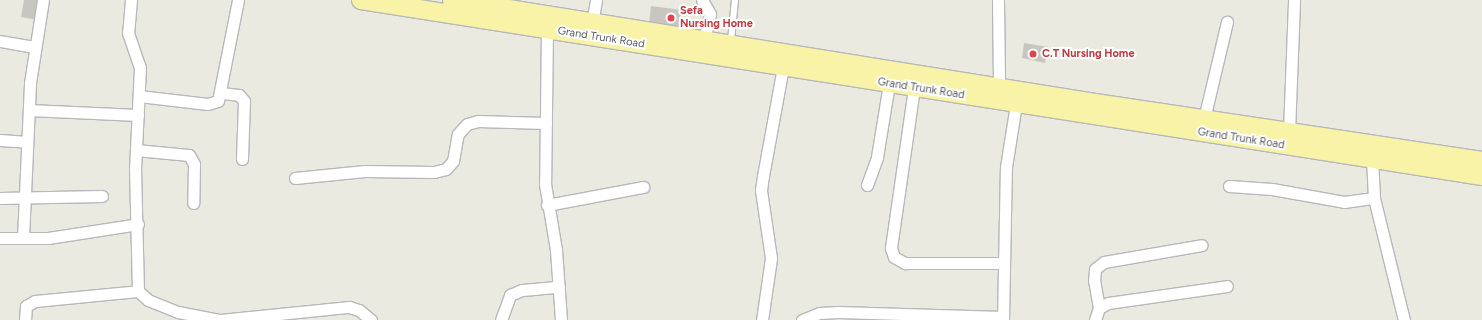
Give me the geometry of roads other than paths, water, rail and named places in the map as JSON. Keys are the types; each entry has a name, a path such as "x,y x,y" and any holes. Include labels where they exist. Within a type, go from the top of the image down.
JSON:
{"main road":[{"name":"Grand Trunk Road","path":"361,0 1482,176"},
{"name":"Grand Trunk Road","path":"452,0 1204,120 1482,161"}],"street":[{"path":"23,238 27,142 34,47 43,0"},
{"path":"131,0 128,33 140,67 136,150 138,224 135,278 138,291"},
{"path":"139,96 208,104 218,101 221,93 238,0"},
{"path":"592,22 596,0"},
{"path":"702,0 710,14 704,41"},
{"path":"998,0 999,87"},
{"path":"1289,132 1294,0"},
{"path":"1204,120 1227,22"},
{"path":"547,29 547,205 559,287 561,320"},
{"path":"0,41 34,47"},
{"path":"762,320 771,258 761,190 782,67"},
{"path":"867,185 877,157 889,84"},
{"path":"914,88 891,248 894,257 905,263 1004,263"},
{"path":"221,93 239,95 244,101 242,159"},
{"path":"802,320 819,313 838,312 1003,319 1006,167 1009,134 1016,104"},
{"path":"29,110 138,114"},
{"path":"295,178 366,171 434,172 446,169 453,161 458,134 467,124 478,121 546,123"},
{"path":"0,140 27,142"},
{"path":"136,150 189,154 194,164 193,203"},
{"path":"1372,159 1374,198 1404,320"},
{"path":"1229,186 1272,189 1344,202 1374,198"},
{"path":"547,205 643,187"},
{"path":"0,198 102,196"},
{"path":"0,238 77,234 138,224"},
{"path":"1095,320 1099,308 1094,281 1095,269 1104,262 1202,245"},
{"path":"1099,308 1108,303 1226,286"},
{"path":"501,320 510,295 522,290 559,287"},
{"path":"25,320 26,306 35,301 138,291 155,303 209,319 278,318 348,307 359,310 371,320"}],"lane":[{"path":"730,45 735,0"}],"place":[{"name":"Sefa Nursing Home","path":"671,18"},
{"name":"C.T Nursing Home","path":"1033,54"}]}
